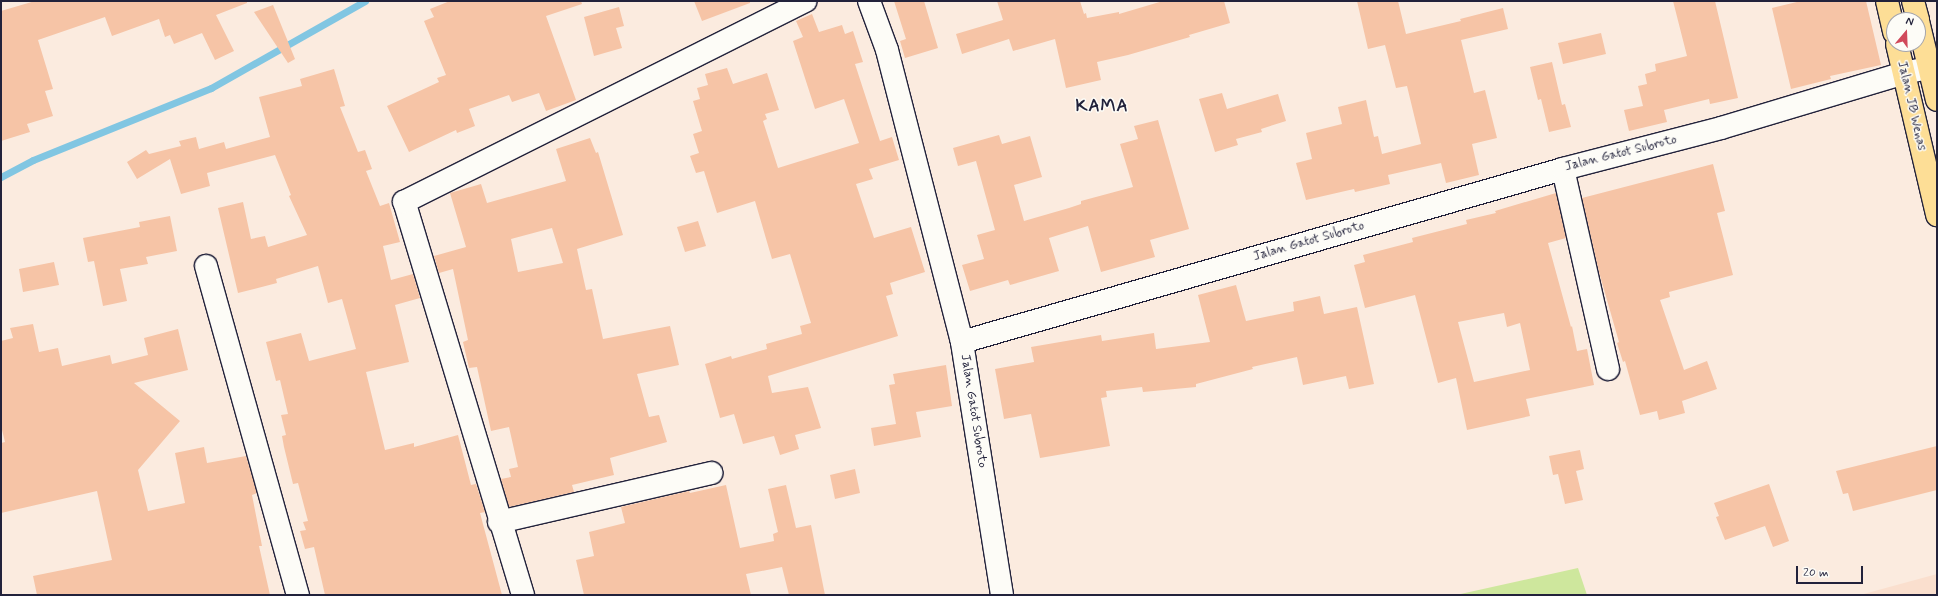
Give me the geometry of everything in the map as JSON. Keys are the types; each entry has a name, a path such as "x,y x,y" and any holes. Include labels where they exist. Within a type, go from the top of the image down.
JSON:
{"main road":[{"path":"1887,1 1889,12"},
{"name":"Jalan JB Wenas","path":"1913,1 1916,12"},
{"name":"Jalan JB Wenas","path":"1926,44 1934,67 1937,100"},
{"name":"Jalan JB Wenas","path":"1899,52 1937,215"}],"street":[{"path":"523,595 499,522 404,202 806,1"},
{"path":"869,1 886,50 962,342"},
{"name":"Jalan Gatot Subroto","path":"1002,595 962,342 1563,169 1722,128 1904,73 1934,67"},
{"path":"1563,169 1608,369"},
{"path":"206,266 298,595"},
{"path":"499,522 711,473"}],"shaded area":[{"path":"1937,574 1937,595 1860,595"}],"green space":[{"path":"1578,568 1587,595 1456,595"}],"building":[{"path":"35,1 247,1 247,3 216,15 234,51 215,60 202,33 174,44 170,35 165,37 159,19 112,36 105,17 38,40 53,89 45,91 53,116 27,124 30,132 1,141 1,11"},
{"path":"450,1 581,1 582,4 546,16 576,100 546,111 539,93 512,102 509,95 469,109 475,126 457,133 456,130 409,152 387,106 439,82 437,78 446,75 424,21 434,17 430,9"},
{"path":"694,1 750,1 750,3 702,21"},
{"path":"894,1 924,1 938,48 905,58 900,41 906,39"},
{"path":"997,1 1080,1 1084,14 1086,13 1087,18 1119,12 1119,14 1163,1 1224,1 1230,23 1189,35 1190,37 1128,55 1097,62 1101,80 1066,88 1055,39 1013,51 1009,39 962,54 956,34 1003,20"},
{"path":"1357,1 1398,1 1406,34 1461,21 1460,19 1503,8 1508,29 1461,40 1474,93 1485,90 1497,138 1472,144 1479,175 1446,183 1441,163 1388,175 1390,184 1355,192 1354,189 1306,200 1296,163 1312,159 1306,133 1342,124 1338,107 1366,100 1374,137 1378,136 1382,154 1421,144 1407,86 1396,88 1385,45 1368,49"},
{"path":"1673,1 1715,1 1738,98 1710,104 1709,99 1664,110 1667,122 1629,131 1624,110 1643,106 1638,86 1647,84 1645,74 1656,71 1655,64 1687,56"},
{"path":"1801,1 1866,1 1881,65 1830,76 1831,79 1791,89 1772,8"},
{"path":"273,5 295,59 288,63 254,12"},
{"path":"619,7 624,26 616,28 622,48 594,56 584,17"},
{"path":"812,14 819,32 842,25 845,34 853,31 863,62 855,64 880,141 892,137 899,160 869,169 873,179 856,184 874,238 911,227 925,272 890,283 893,294 886,296 898,336 768,376 772,393 808,387 821,428 795,435 799,449 780,455 774,436 743,444 734,414 720,418 705,364 731,356 732,359 767,349 766,344 802,334 800,326 811,323 790,254 772,259 755,201 717,213 704,171 696,173 690,156 699,153 693,134 702,131 693,101 700,99 697,88 708,85 705,74 727,68 733,84 767,73 779,110 765,114 767,119 763,121 778,168 859,143 844,99 815,109 793,41 803,37 796,21"},
{"path":"1601,33 1606,54 1563,64 1558,43"},
{"path":"1552,62 1562,105 1565,104 1571,127 1549,132 1541,99 1538,100 1530,67"},
{"path":"334,69 345,106 340,107 358,152 365,150 372,169 366,171 380,206 389,203 400,242 383,246 391,280 413,274 420,298 395,305 409,362 366,372 385,450 414,443 414,447 458,435 471,485 476,484 485,512 480,513 502,595 325,595 314,547 305,549 300,531 306,530 303,522 308,521 298,483 293,484 284,447 282,436 286,435 281,415 288,414 280,380 276,381 266,342 301,333 309,361 356,349 342,299 328,303 318,266 276,279 277,283 238,293 218,208 243,202 251,239 265,236 268,247 307,235 289,196 291,195 275,155 207,173 210,186 181,194 170,159 137,179 127,162 146,150 149,154 181,146 179,141 196,137 199,149 224,142 226,149 270,137 259,97 302,86 300,79"},
{"path":"1222,93 1227,109 1278,94 1286,121 1261,129 1262,132 1236,139 1238,145 1215,152 1199,99"},
{"path":"1158,120 1189,229 1150,240 1155,257 1101,272 1088,226 1049,238 1059,271 1010,285 1008,280 970,291 962,265 984,259 977,235 995,230 976,161 958,166 953,148 999,135 1002,144 1030,136 1042,177 1014,185 1024,221 1081,204 1081,201 1133,187 1120,144 1138,139 1134,126"},
{"path":"590,138 596,153 598,152 623,235 577,249 586,290 592,289 603,339 670,326 679,365 637,374 649,417 659,415 667,442 610,458 614,475 572,485 574,492 509,507 501,479 511,477 509,469 518,467 509,427 491,431 477,367 469,368 463,342 468,340 453,269 439,273 434,256 466,247 450,193 481,184 487,203 566,181 556,149","holes":["552,228 563,263 518,272 511,239"]},
{"path":"1713,164 1725,211 1717,213 1733,275 1669,292 1670,297 1660,300 1684,370 1707,361 1717,389 1682,401 1685,413 1659,420 1657,411 1640,415 1625,361 1623,362 1617,343 1619,342 1599,272 1582,198"},
{"path":"1556,193 1566,238 1548,243 1571,327 1572,326 1577,351 1587,349 1594,385 1526,399 1530,416 1467,430 1456,378 1438,383 1415,295 1365,308 1354,265 1365,262 1363,255 1413,242 1412,238 1467,224 1466,220 1496,213 1495,211","holes":["1504,313 1507,327 1520,323 1530,370 1474,382 1458,322"]},
{"path":"170,216 177,251 146,257 148,264 120,269 127,301 103,306 94,261 88,262 83,238 140,227 139,222"},
{"path":"698,221 706,246 685,252 677,227"},
{"path":"54,262 59,285 23,292 19,269"},
{"path":"1236,285 1246,321 1294,311 1293,302 1320,296 1324,314 1357,307 1374,384 1349,389 1346,376 1303,385 1297,357 1252,367 1253,369 1196,384 1196,387 1143,392 1142,387 1106,391 1107,397 1101,398 1110,446 1040,458 1031,414 1004,419 995,369 1034,362 1031,347 1101,335 1102,341 1154,333 1156,349 1210,342 1198,295"},
{"path":"33,324 39,352 58,348 62,366 110,355 112,364 148,355 144,338 178,329 188,370 134,383 180,421 138,470 148,511 185,503 175,453 204,447 207,463 246,456 257,493 252,495 262,546 259,546 270,595 37,595 33,576 112,560 97,491 1,513 1,443 5,442 1,426 1,341 13,338 10,328"},
{"path":"946,365 952,406 916,412 921,437 874,446 871,428 896,424 889,385 895,384 893,374"},
{"path":"1937,446 1937,490 1853,511 1848,493 1843,494 1836,471"},
{"path":"1580,450 1584,469 1576,471 1583,500 1565,504 1558,474 1553,475 1549,456"},
{"path":"855,469 860,493 835,499 830,475"},
{"path":"1769,484 1789,541 1773,547 1765,526 1725,540 1716,517 1719,516 1714,503"},
{"path":"726,485 740,548 774,541 773,534 778,532 768,489 786,485 796,528 811,525 825,595 789,595 782,567 746,574 751,595 584,595 576,560 594,556 589,532 625,523 621,507 689,491 690,493"}],"waterway":[{"path":"1,177 33,160 211,88 365,1"}],"district":[{"name":"KAMA","path":"1102,107"}]}
